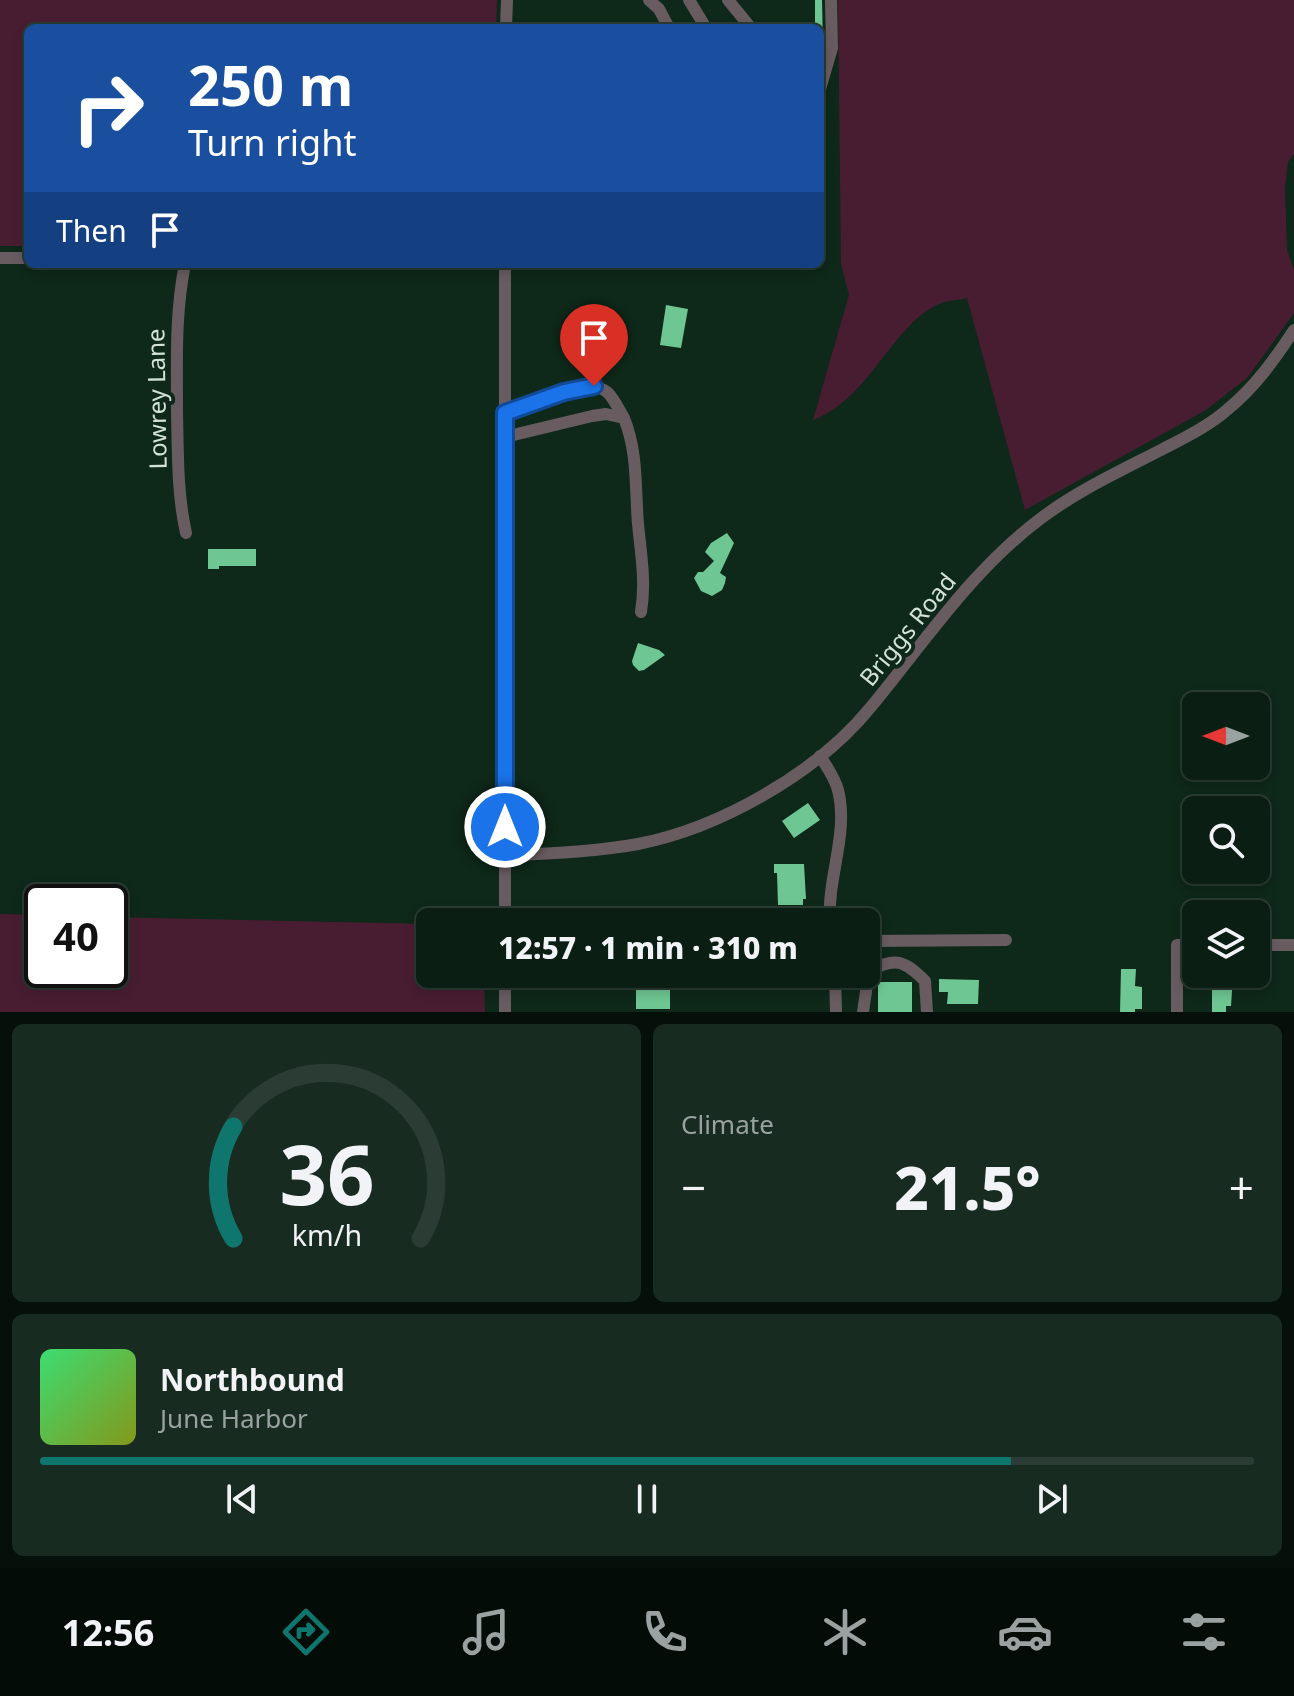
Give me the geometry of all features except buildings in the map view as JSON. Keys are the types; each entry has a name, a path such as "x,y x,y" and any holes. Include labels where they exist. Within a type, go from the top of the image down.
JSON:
{"street":[{"path":"506,24 507,0"},
{"path":"649,0 659,9 667,24"},
{"path":"689,0 704,24"},
{"path":"728,0 748,24"},
{"path":"824,75 832,48 831,0"},
{"path":"0,258 24,258"},
{"name":"Lowrey Lane","path":"184,268 176,327 179,487 186,533"},
{"path":"505,268 505,908"},
{"name":"Briggs Road","path":"505,855 600,850 641,843 687,830 763,794 839,742 868,712 948,608 1010,544 1069,499 1193,433 1227,411 1275,359 1294,330"},
{"path":"505,413 564,392 594,386 609,393 624,418 635,452 644,572 641,612"},
{"path":"505,437 592,416 606,414 624,418"},
{"path":"820,756 838,788 841,811 831,908"},
{"path":"880,941 1006,940"},
{"path":"1177,1012 1177,945 1182,945"},
{"path":"1270,945 1294,945"},
{"path":"863,1012 869,971 887,961 910,965 925,981 927,1012"},
{"path":"505,988 505,1012"},
{"path":"835,988 836,1012"}],"shaded area":[{"path":"0,0 497,0 496,24 24,24 24,246 0,246"},
{"path":"838,0 1294,0 1294,154 1288,162 1285,187 1287,250 1294,270 1294,313 1248,377 1206,410 1025,510 967,298 945,302 925,312 909,326 851,395 813,420 849,295 841,263"},
{"path":"0,914 24,915 24,988 128,988 128,917 416,924 416,988 484,988 485,1012 0,1012"}],"route":[{"path":"505,827 505,413 564,392 594,386"}]}
